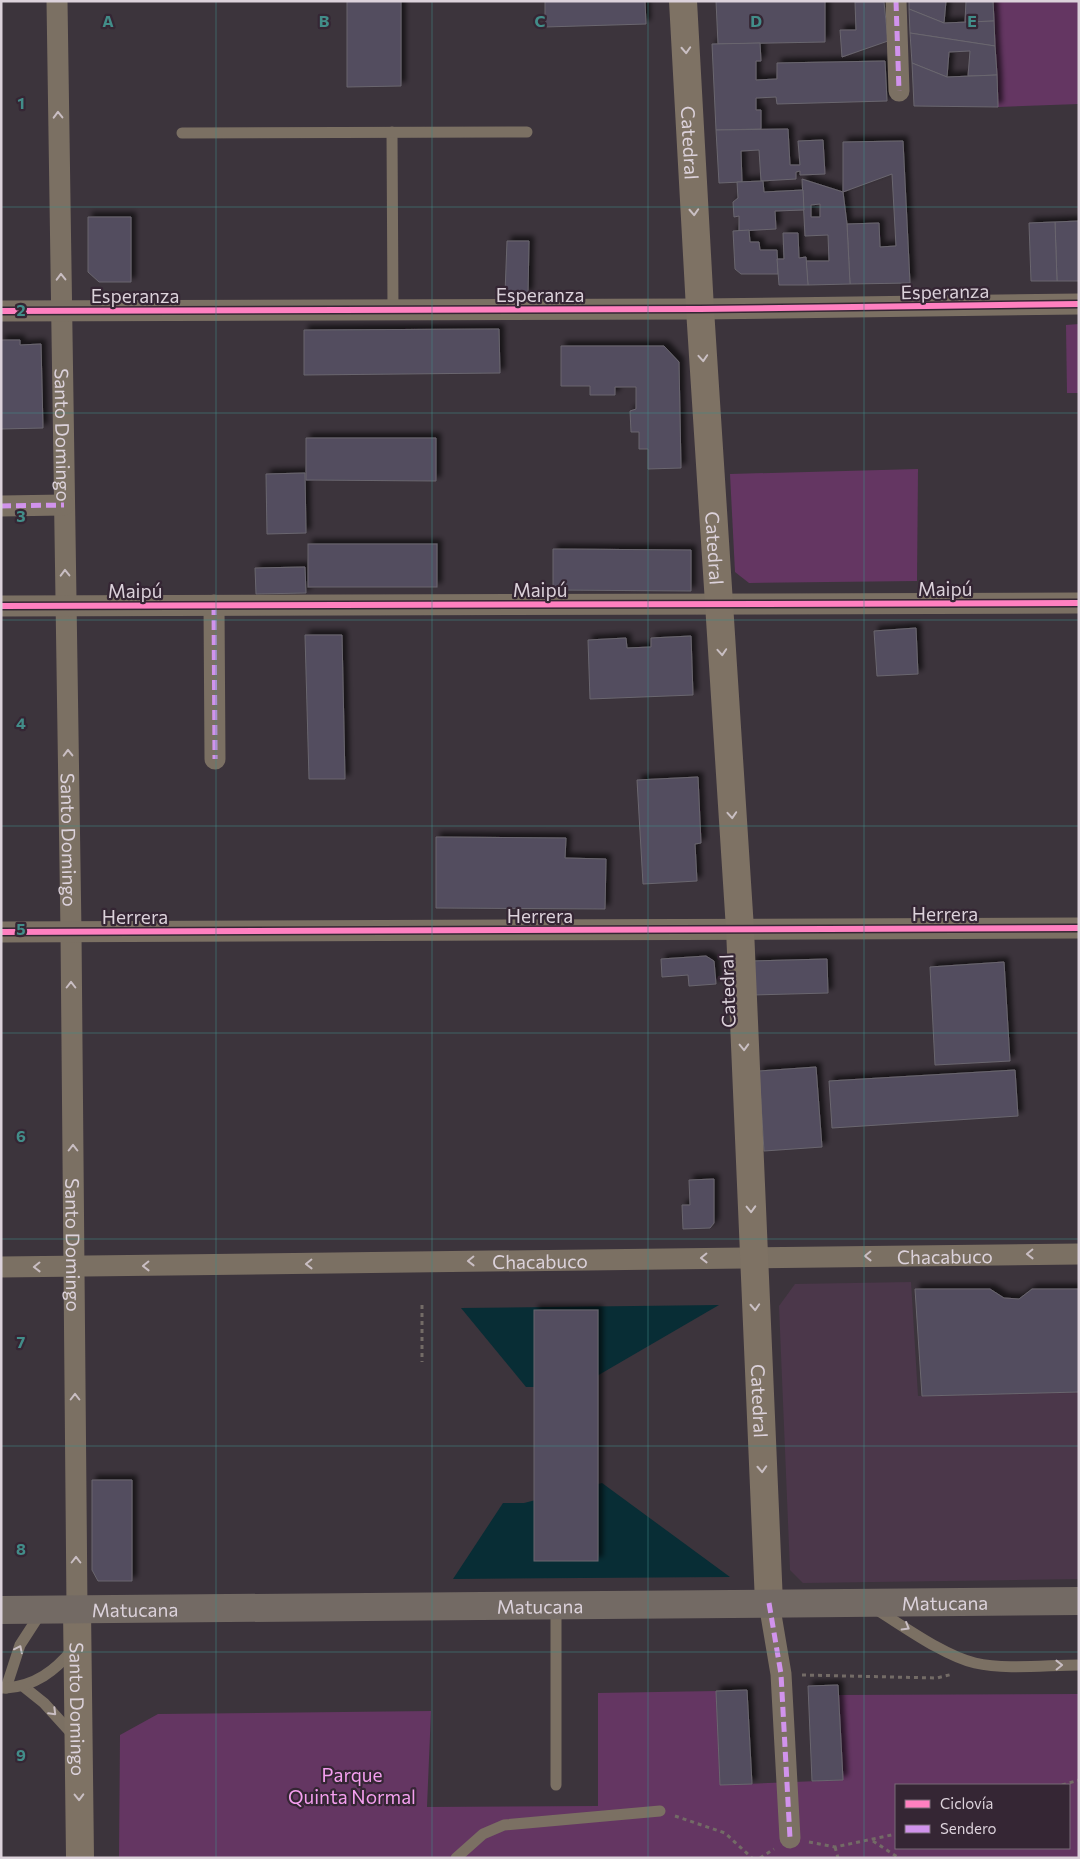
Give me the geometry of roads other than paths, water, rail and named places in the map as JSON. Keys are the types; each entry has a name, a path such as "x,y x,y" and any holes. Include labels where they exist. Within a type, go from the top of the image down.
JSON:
{"main road":[{"name":"Catedral","path":"683,1 700,309 740,929 752,1258 769,1603"},
{"name":"Matucana","path":"1,1610 1079,1601"},
{"name":"Santo Domingo","path":"77,1609 80,1858"}],"street":[{"name":"Santo Domingo","path":"56,1 71,932 77,1609"},
{"path":"896,1 899,91"},
{"name":"Esperanza","path":"1,311 700,309 1079,304"},
{"path":"1,506 64,505"},
{"name":"Maipú","path":"1,606 1079,603"},
{"path":"214,605 215,759"},
{"name":"Herrera","path":"1,932 1079,928"},
{"name":"Chacabuco","path":"1,1267 1079,1254"},
{"path":"769,1603 781,1674 790,1838"}],"lane":[{"path":"392,132 393,310"},
{"path":"182,133 527,132"},
{"path":"864,1602 949,1653 974,1663 988,1665 1079,1665"},
{"path":"556,1604 556,1785"},
{"path":"43,1610 20,1645 4,1688 24,1687 50,1672 77,1645"},
{"path":"24,1687 50,1710 78,1742"},
{"path":"456,1858 483,1834 504,1826 660,1811"}],"water":[{"path":"719,1305 578,1387 526,1387 461,1308"},
{"path":"602,1483 730,1577 453,1579 503,1503 524,1503"}],"park label":[{"name":"Parque Quinta Normal","path":"352,1785"}]}
